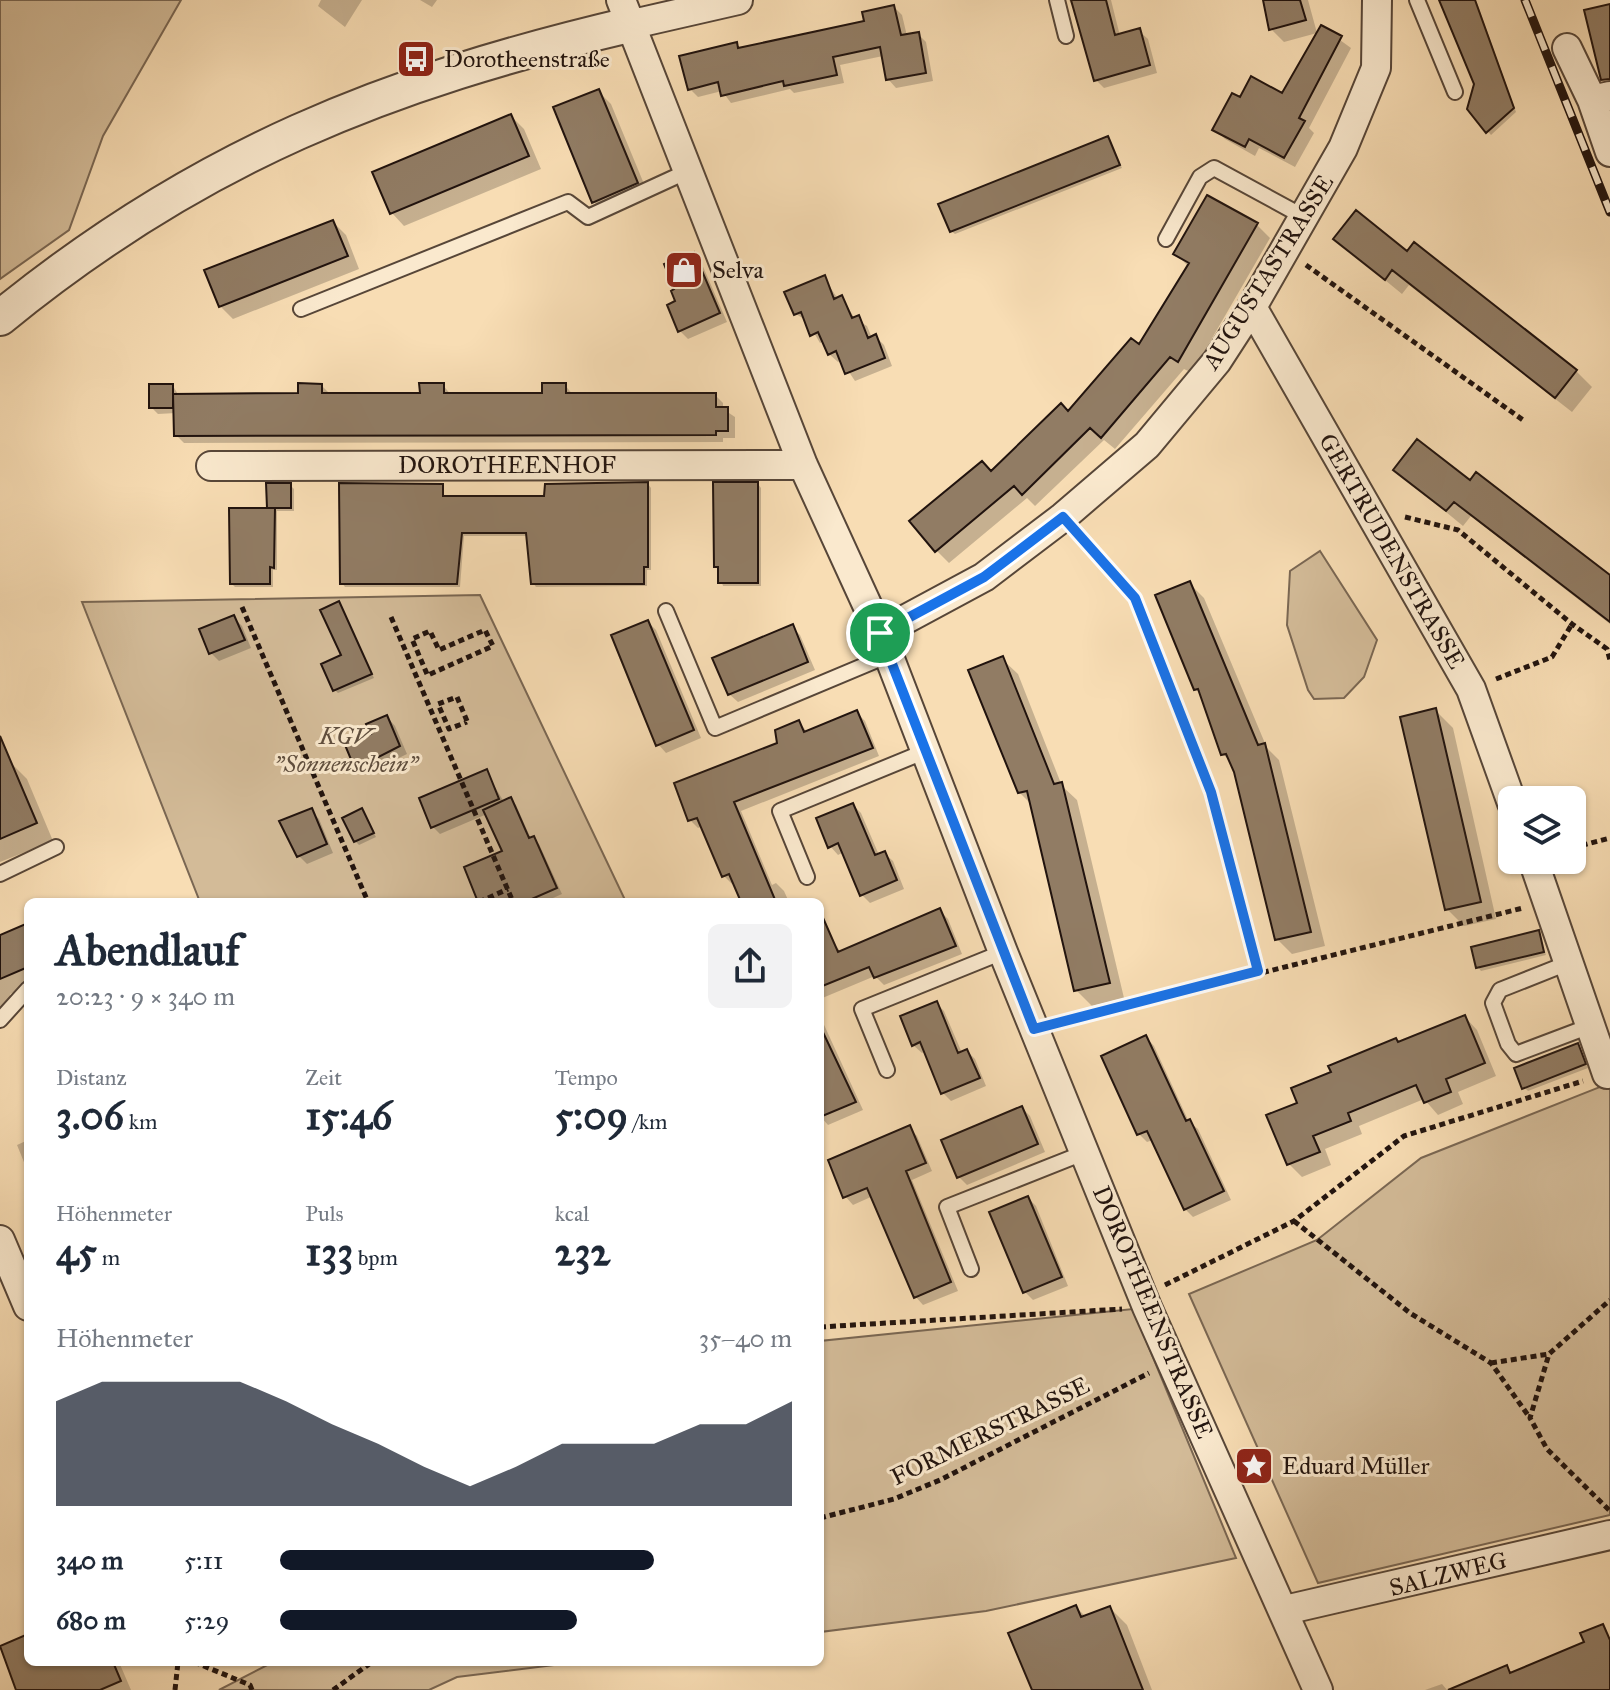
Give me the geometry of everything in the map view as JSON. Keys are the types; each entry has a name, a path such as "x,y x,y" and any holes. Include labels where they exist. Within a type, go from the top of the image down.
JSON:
{"street":[{"path":"0,318 58,270 142,214 213,171 304,127 422,81 627,12 738,0"},
{"name":"AUGUSTASTRASSE","path":"884,644 984,577 1063,517 1147,445 1217,361 1252,307 1343,148 1376,68 1377,0"},
{"name":"DOROTHEENSTRASSE","path":"627,12 686,172 803,465 884,644 1003,952 1145,1302 1285,1610 1318,1690"},
{"path":"1567,48 1601,98 1610,152"},
{"name":"GERTRUDENSTRASSE","path":"1252,307 1471,689 1506,786"},
{"name":"DOROTHEENHOF","path":"211,466 803,465"},
{"path":"1538,874 1607,1074"},
{"path":"0,1240 21,1269"},
{"name":"SALZWEG","path":"1285,1610 1610,1535"}],"lane":[{"path":"1057,0 1066,36"},
{"path":"1417,0 1455,92"},
{"path":"1166,239 1200,177 1214,168 1304,217"},
{"path":"301,309 568,202 588,217 686,172"},
{"path":"666,611 715,728 884,644"},
{"path":"807,877 780,811 926,751"},
{"path":"0,874 56,847"},
{"path":"887,1070 862,1009 1003,952"},
{"path":"1568,963 1500,990 1493,1003 1498,1023 1516,1054 1590,1026"},
{"path":"0,1020 24,993"},
{"path":"971,1269 947,1207 1086,1152"}],"path":[{"path":"1300,261 1523,420"},
{"path":"1369,509 1458,530 1607,649 1610,660"},
{"path":"1063,517 1135,598 1211,792 1258,971"},
{"path":"242,607 366,898"},
{"path":"391,617 511,898"},
{"path":"1471,689 1552,657 1572,624"},
{"path":"485,630 493,646 428,674 412,639 430,631 439,650 485,630"},
{"path":"457,697 467,722 449,729 438,704 457,697"},
{"path":"1586,844 1610,838"},
{"path":"488,898 508,889"},
{"path":"1034,1029 1258,971 1547,902"},
{"path":"824,1327 1145,1302 1294,1221 1404,1136 1607,1074"},
{"path":"1294,1221 1410,1313 1491,1363 1530,1418 1547,1449 1610,1510"},
{"path":"1530,1418 1549,1354 1610,1300"},
{"path":"1491,1363 1549,1354"},
{"name":"FORMERSTRASSE","path":"824,1517 894,1499 940,1480 1171,1362"},
{"path":"175,1690 178,1666"},
{"path":"204,1666 250,1685 252,1690"},
{"path":"333,1690 366,1666"}],"green space":[{"path":"0,0 181,0 103,136 69,230 0,279"},
{"path":"1320,551 1377,640 1364,677 1344,698 1314,699 1308,690 1287,625 1290,571"},
{"name":"KGV \"Sonnenschein\"","path":"480,595 624,898 198,898 82,602"},
{"path":"1610,1083 1610,1515 1318,1583 1189,1294 1317,1240 1421,1158"},
{"path":"1133,1309 1236,1558 986,1611 824,1631 824,1341"},
{"path":"265,1666 546,1666 457,1677 429,1690 219,1690"}],"building":[{"path":"1071,0 1106,0 1115,35 1140,28 1150,65 1094,81"},
{"path":"1263,0 1300,0 1306,20 1269,30"},
{"path":"1439,0 1475,0 1514,108 1486,133 1467,109 1474,84"},
{"path":"1610,4 1610,79 1601,80 1584,10"},
{"path":"894,5 901,35 919,32 926,73 886,80 880,47 833,57 837,75 784,86 783,81 721,96 718,82 688,90 679,56 737,42 738,48 864,21 862,12"},
{"path":"1321,25 1342,36 1299,118 1305,121 1284,158 1249,139 1245,147 1212,130 1232,93 1240,97 1251,76 1282,93"},
{"path":"599,89 638,183 592,203 553,107"},
{"path":"511,114 529,156 390,214 372,172"},
{"path":"1108,136 1120,165 950,232 938,204"},
{"path":"1207,195 1258,223 1178,362 1170,357 1101,438 1090,428 1022,495 1014,486 935,552 909,521 982,461 991,471 1061,403 1068,411 1131,338 1139,344 1189,263 1173,254"},
{"path":"1356,210 1407,251 1414,242 1577,370 1555,398 1392,270 1385,280 1333,239"},
{"path":"333,220 348,256 219,307 204,270"},
{"path":"694,252 720,313 678,332 667,305 675,301 671,291 674,289 664,264"},
{"path":"825,275 834,299 842,295 852,318 859,315 868,338 876,334 885,358 845,374 836,351 828,355 818,332 810,336 801,312 794,315 784,292"},
{"path":"298,383 322,384 322,393 420,393 419,383 444,383 444,393 542,393 542,383 566,383 566,393 716,393 716,407 728,407 728,431 716,431 716,435 174,436 173,394 298,393"},
{"path":"149,384 173,384 173,408 149,408"},
{"path":"1417,439 1470,480 1476,472 1610,575 1610,622 1454,502 1446,511 1393,470"},
{"path":"648,482 648,567 644,567 644,584 531,584 526,533 462,533 457,584 340,584 339,483 443,484 443,496 544,496 545,484"},
{"path":"713,482 758,482 758,583 718,583 718,567 714,567"},
{"path":"266,483 291,483 291,508 275,508 274,568 270,567 270,584 230,584 229,508 267,508"},
{"path":"1190,581 1258,745 1265,743 1311,932 1275,940 1234,772 1226,754 1221,755 1198,689 1194,690 1155,595"},
{"path":"339,601 372,674 333,691 321,664 341,655 320,610"},
{"path":"234,615 245,640 209,654 199,629"},
{"path":"648,620 694,730 656,746 611,635"},
{"path":"793,624 808,662 728,695 712,658"},
{"path":"1003,656 1054,784 1062,782 1110,983 1074,991 1027,791 1018,793 968,670"},
{"path":"1436,708 1481,902 1445,910 1400,717"},
{"path":"857,710 873,748 734,802 774,898 739,898 729,874 722,877 697,818 688,821 674,783 777,743 775,730 799,720 804,732"},
{"path":"387,715 400,746 355,769 345,745 371,734 366,724"},
{"path":"0,736 37,823 0,839"},
{"path":"487,769 499,799 431,828 419,798"},
{"path":"511,797 529,838 534,836 557,888 534,898 476,898 464,867 502,851 483,810"},
{"path":"853,803 875,855 885,851 897,880 860,896 838,843 828,848 816,818"},
{"path":"312,808 327,844 297,857 279,821"},
{"path":"362,808 374,833 354,842 342,818"},
{"path":"940,908 956,946 874,978 869,967 824,985 824,920 838,952"},
{"path":"24,925 24,969 0,979 0,935"},
{"path":"1539,930 1544,952 1476,968 1471,947"},
{"path":"937,1001 958,1053 967,1049 980,1078 941,1094 920,1042 912,1046 900,1016"},
{"path":"1465,1015 1485,1063 1446,1079 1451,1092 1424,1103 1416,1085 1348,1113 1351,1121 1313,1136 1320,1152 1287,1165 1266,1115 1297,1103 1291,1088 1331,1072 1328,1066 1396,1038 1398,1042"},
{"path":"824,1034 856,1102 824,1115"},
{"path":"1146,1035 1186,1121 1190,1119 1224,1191 1184,1210 1147,1131 1137,1135 1101,1056"},
{"path":"1578,1043 1586,1064 1522,1089 1514,1068"},
{"path":"1022,1106 1038,1144 957,1178 941,1140"},
{"path":"910,1125 926,1163 906,1171 951,1282 914,1298 867,1188 843,1198 828,1160"},
{"path":"1028,1196 1062,1277 1023,1293 989,1212"},
{"path":"1076,1605 1081,1617 1110,1606 1143,1690 1032,1690 1008,1633"},
{"path":"1603,1624 1610,1640 1610,1690 1448,1690 1507,1665 1510,1673 1584,1642 1580,1633"},
{"path":"24,1636 24,1666 115,1666 121,1681 100,1690 16,1690 0,1646"}],"railway":[{"path":"1525,0 1610,212"}],"place":[{"name":"Dorotheenstraße","path":"416,59"},
{"name":"Selva","path":"684,270"},
{"name":"Eduard Müller","path":"1254,1466"}],"route":[{"path":"1063,517 1135,598 1211,792 1258,971 1034,1029 880,633 984,577 1063,517"}]}
